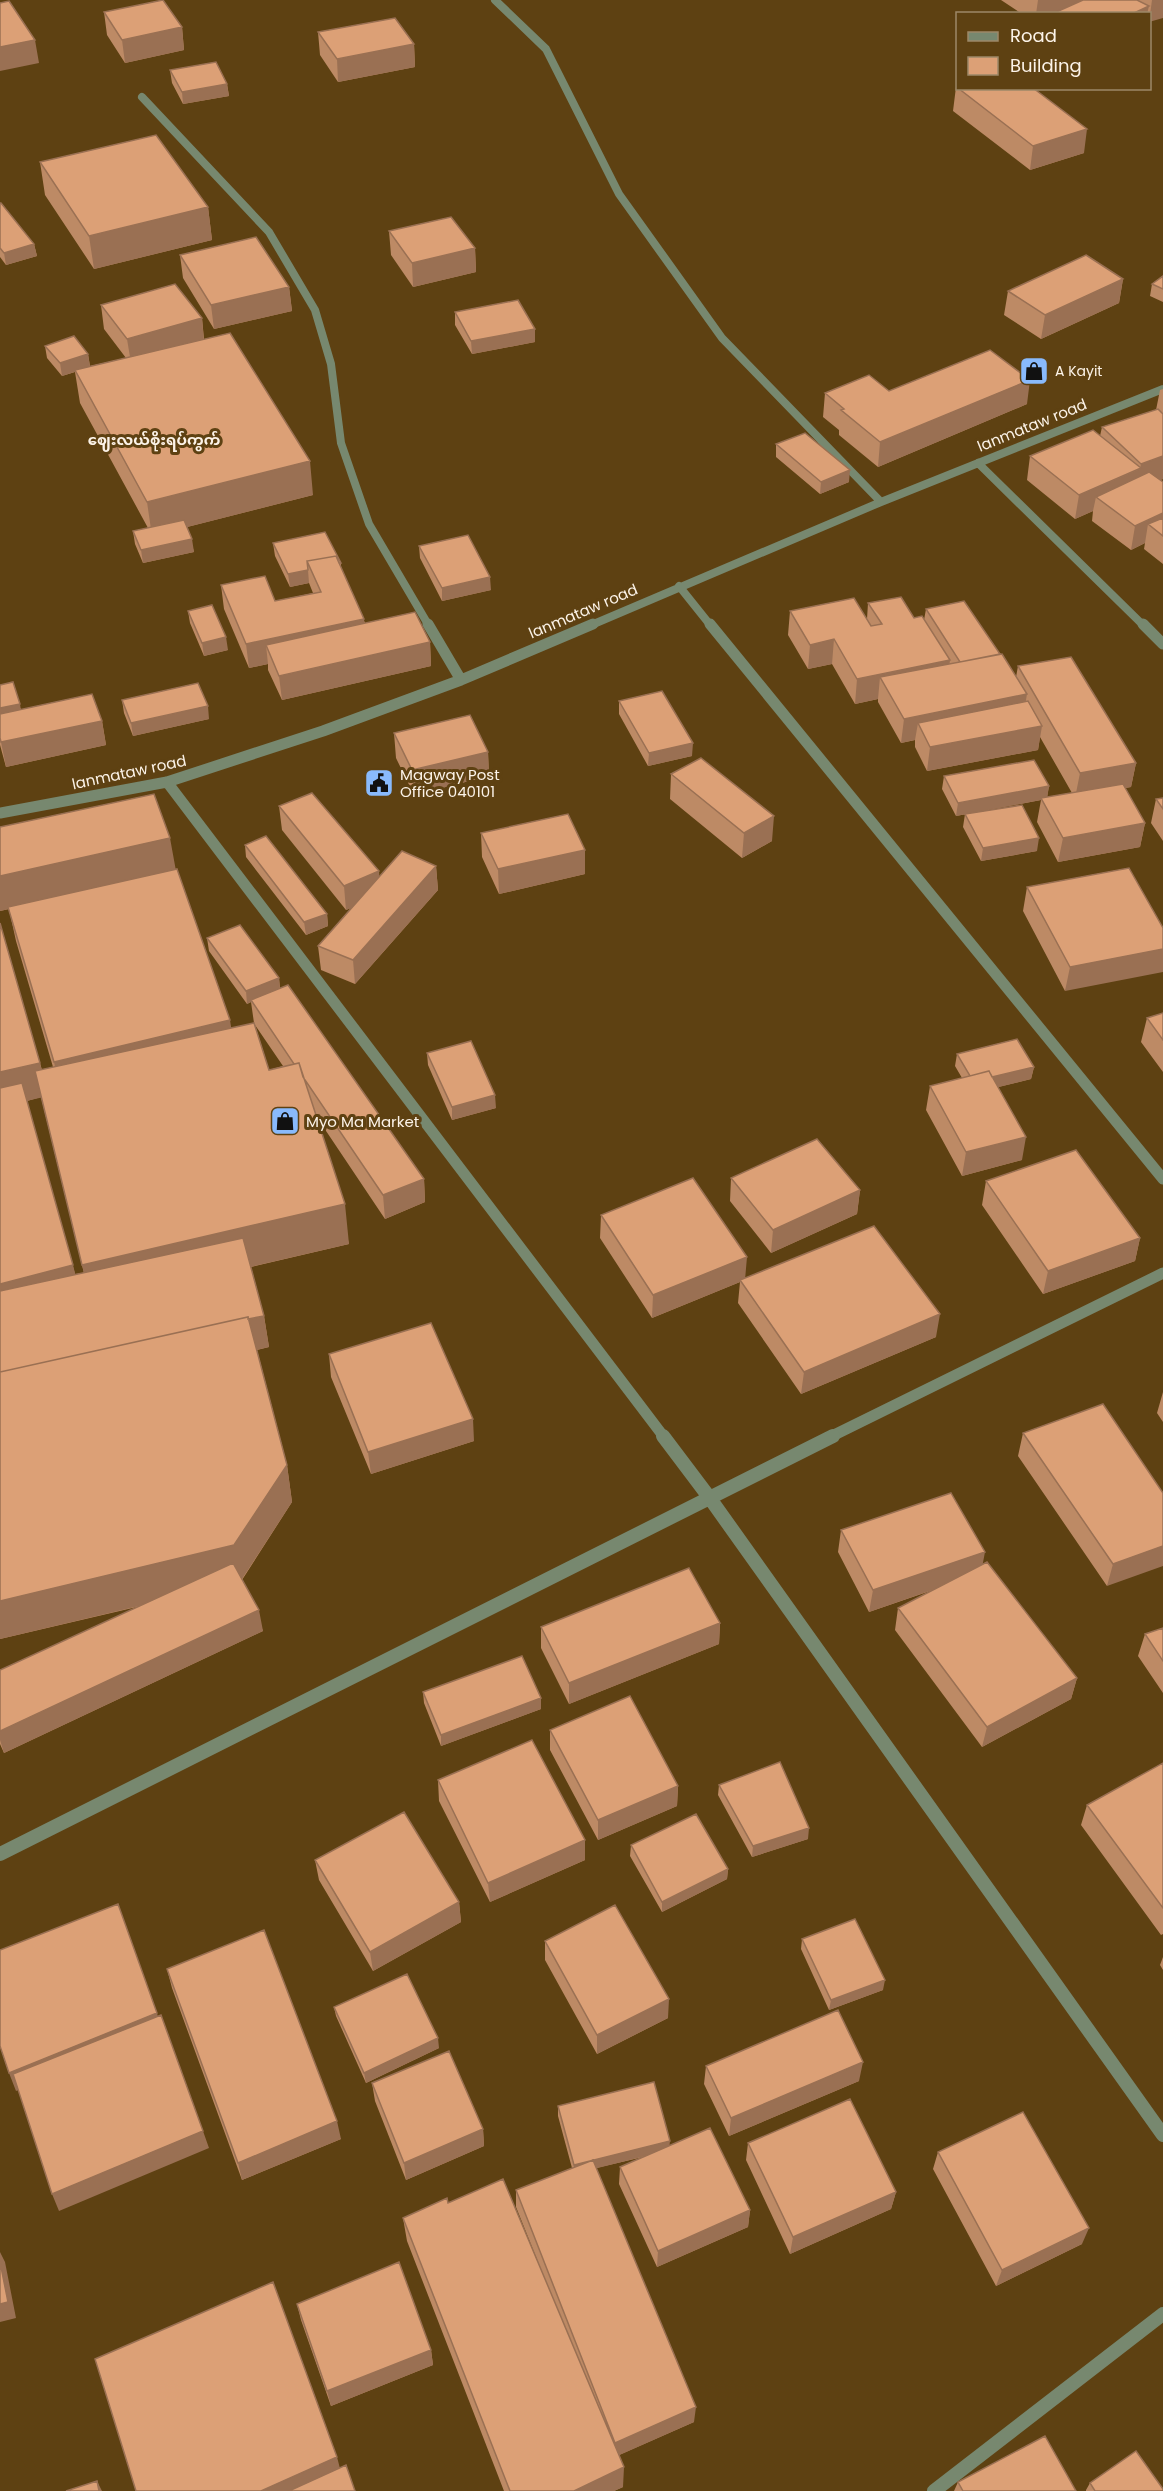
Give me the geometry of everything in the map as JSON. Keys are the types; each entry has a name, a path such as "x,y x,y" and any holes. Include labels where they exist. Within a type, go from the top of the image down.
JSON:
{"street":[{"path":"495,0 546,49 619,194 722,338 881,502"},
{"path":"142,97 269,232 315,310 331,364 341,443 369,524 461,680"},
{"name":"lanmataw road","path":"0,813 167,782 323,731 461,680 881,502 1163,389"},
{"path":"978,463 1163,644"},
{"path":"679,586 1163,1179"},
{"path":"167,782 709,1497 1163,2135"},
{"path":"0,1854 709,1497 1163,1273"},
{"path":"934,2491 1163,2314"}],"building":[{"path":"163,0 182,27 122,40 104,12"},
{"path":"1083,0 1137,0 1149,6 1136,12 1056,12"},
{"path":"9,1 35,40 0,47 0,3"},
{"path":"395,18 414,44 337,59 318,32"},
{"path":"216,62 227,84 182,92 170,70"},
{"path":"961,90 1036,90 1087,129 1033,146"},
{"path":"156,135 208,207 89,236 40,162"},
{"path":"0,203 34,244 4,253 0,248"},
{"path":"451,217 475,248 412,263 389,231"},
{"path":"256,237 289,287 211,305 180,255"},
{"path":"1086,255 1123,279 1045,315 1008,291"},
{"path":"1163,276 1163,289 1152,284"},
{"path":"175,284 202,318 127,339 101,305"},
{"path":"518,300 535,329 471,341 455,312"},
{"path":"230,333 310,461 147,502 75,370"},
{"path":"74,336 88,354 60,363 45,346"},
{"path":"990,350 1030,380 880,442 841,410 844,409 825,393 869,375 889,391"},
{"path":"1158,409 1163,414 1163,456 1141,464 1102,427"},
{"path":"1093,430 1141,468 1079,495 1030,456"},
{"path":"805,433 850,470 821,482 776,444"},
{"path":"1149,472 1163,482 1163,513 1135,526 1096,497"},
{"path":"1163,518 1163,536 1148,524"},
{"path":"184,520 192,539 141,550 133,531"},
{"path":"325,532 341,563 336,556 307,561 308,570 288,574 273,543"},
{"path":"468,535 490,577 442,588 419,546"},
{"path":"336,556 364,619 246,644 221,585 265,576 275,601 321,592 307,561"},
{"path":"901,597 914,618 922,616 950,660 857,679 834,639 810,645 790,611 854,598 871,626 882,624 868,603"},
{"path":"964,601 1000,654 960,662 926,609"},
{"path":"212,605 226,637 202,643 188,611"},
{"path":"415,612 430,642 279,676 266,645"},
{"path":"1002,654 1027,694 904,719 880,677"},
{"path":"1071,657 1136,763 1080,773 1018,666"},
{"path":"13,682 20,704 0,708 0,685"},
{"path":"198,683 208,706 131,723 122,700"},
{"path":"662,691 693,743 649,753 619,701"},
{"path":"92,694 102,721 1,742 0,714"},
{"path":"1028,701 1042,726 930,747 918,723"},
{"path":"470,715 488,752 412,770 394,733"},
{"path":"701,758 774,816 744,833 671,774"},
{"path":"1034,760 1049,786 958,803 944,776"},
{"path":"1123,784 1145,823 1063,838 1041,798"},
{"path":"312,793 379,871 344,886 279,806"},
{"path":"154,794 170,838 0,876 0,827"},
{"path":"1163,798 1163,809 1156,799"},
{"path":"1022,805 1039,838 983,848 965,814"},
{"path":"568,814 585,850 498,869 481,833"},
{"path":"266,836 327,914 304,922 245,845"},
{"path":"402,851 436,866 353,960 318,946"},
{"path":"1129,868 1163,928 1163,949 1070,967 1027,887"},
{"path":"177,869 230,1020 54,1062 8,907"},
{"path":"0,923 40,1063 0,1072"},
{"path":"240,925 279,978 246,991 207,938"},
{"path":"288,985 424,1179 383,1195 303,1077 299,1063 294,1064 251,1000"},
{"path":"1163,1013 1163,1040 1147,1018"},
{"path":"254,1023 269,1070 299,1063 345,1204 82,1265 35,1071"},
{"path":"1017,1039 1034,1067 992,1077 989,1071 970,1076 957,1054"},
{"path":"471,1041 495,1095 452,1107 427,1053"},
{"path":"989,1071 1026,1137 966,1152 930,1086"},
{"path":"22,1083 73,1265 0,1284 0,1088"},
{"path":"817,1139 860,1190 773,1230 731,1178"},
{"path":"1076,1150 1140,1238 1048,1271 986,1181"},
{"path":"693,1178 747,1257 653,1295 601,1215"},
{"path":"874,1226 940,1314 804,1372 740,1280"},
{"path":"243,1238 264,1316 248,1319 248,1317 0,1372 0,1291"},
{"path":"248,1317 287,1465 234,1545 0,1601 0,1372"},
{"path":"431,1323 473,1419 368,1452 329,1354"},
{"path":"1103,1404 1163,1493 1163,1546 1113,1564 1023,1433"},
{"path":"951,1493 985,1552 873,1590 841,1530"},
{"path":"987,1562 1077,1678 987,1727 898,1608"},
{"path":"233,1563 259,1610 0,1731 0,1670"},
{"path":"689,1568 720,1623 569,1683 541,1627"},
{"path":"1163,1628 1163,1661 1145,1634"},
{"path":"522,1656 541,1698 441,1735 423,1692"},
{"path":"630,1696 678,1786 598,1820 550,1730"},
{"path":"532,1740 585,1840 488,1883 438,1780"},
{"path":"780,1762 809,1828 753,1846 719,1785"},
{"path":"1163,1763 1163,1908 1087,1805"},
{"path":"404,1812 459,1902 370,1952 315,1860"},
{"path":"696,1814 728,1869 662,1902 631,1845"},
{"path":"118,1904 157,2013 9,2073 0,2046 0,1950"},
{"path":"615,1905 669,1999 597,2035 545,1941"},
{"path":"855,1919 885,1980 831,2000 802,1939"},
{"path":"264,1930 337,2121 238,2163 167,1969"},
{"path":"407,1974 438,2038 364,2073 334,2007"},
{"path":"838,2010 863,2062 731,2118 706,2066"},
{"path":"161,2015 203,2131 52,2194 13,2074"},
{"path":"449,2051 483,2129 404,2163 372,2083"},
{"path":"654,2082 670,2141 574,2165 558,2106"},
{"path":"850,2099 896,2192 793,2237 748,2143"},
{"path":"1023,2112 1089,2228 1002,2270 938,2152"},
{"path":"710,2128 750,2210 658,2251 620,2167"},
{"path":"593,2160 696,2407 615,2443 516,2190"},
{"path":"503,2179 624,2467 574,2491 510,2491 403,2218 447,2198 448,2203"},
{"path":"0,2262 8,2302 0,2304"},
{"path":"399,2262 431,2350 327,2391 297,2304"},
{"path":"273,2282 337,2457 261,2491 136,2491 95,2359"},
{"path":"1045,2436 1076,2491 963,2491 958,2482"},
{"path":"1136,2451 1163,2491 1095,2491 1090,2483"},
{"path":"346,2465 355,2491 289,2491"},
{"path":"97,2481 99,2491 66,2491"}],"place":[{"name":"A Kayit","path":"1034,371"},
{"name":"Magway Post Office 040101","path":"379,783"},
{"name":"Myo Ma Market","path":"285,1121"}],"district":[{"name":"ဈေးလယ်စိုးရပ်ကွက်","path":"154,439"}]}
